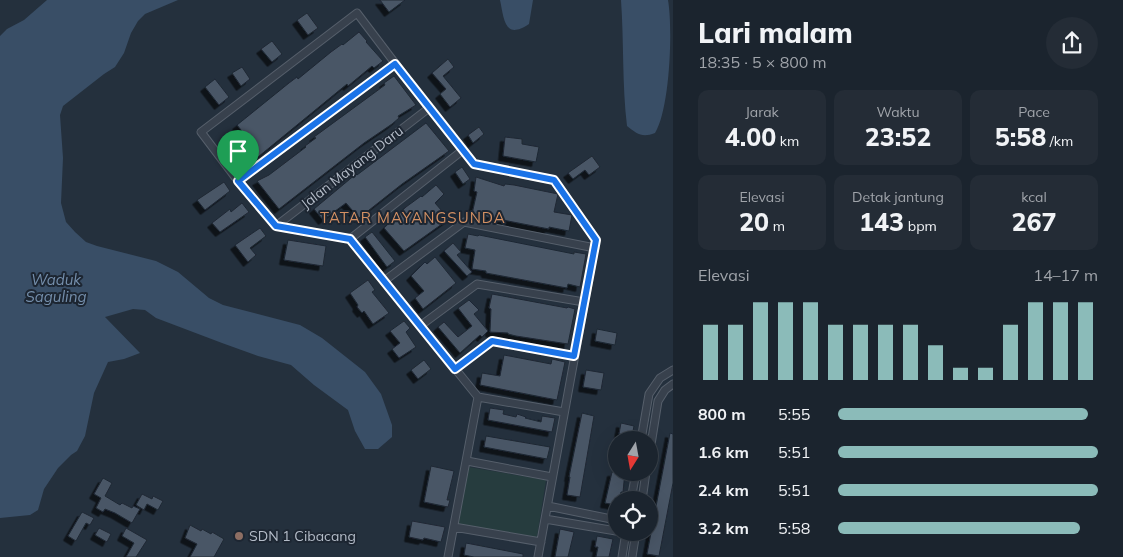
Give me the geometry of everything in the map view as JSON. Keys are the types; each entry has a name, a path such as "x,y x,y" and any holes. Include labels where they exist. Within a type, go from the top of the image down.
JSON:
{"street":[{"path":"538,557 596,240 554,180 474,164 357,13 201,132 238,181 276,226 350,239 478,397 564,412"},
{"path":"238,181 395,64"},
{"name":"Jalan Mayang Daru","path":"276,226 429,108"},
{"path":"350,239 463,150"},
{"path":"384,281 464,222 595,248"},
{"path":"420,326 477,284 584,302"},
{"path":"455,369 492,341 574,356"},
{"path":"643,431 649,394 660,378 673,370"},
{"path":"653,431 658,401 665,390 673,384"},
{"path":"448,557 478,397"},
{"path":"467,461 552,477"},
{"path":"548,506 608,518"},
{"path":"545,520 608,530"},
{"path":"454,527 541,542"},
{"path":"622,557 624,541"},
{"path":"632,557 635,541"}],"green space":[{"path":"468,467 546,480 537,537 458,524"}],"water":[{"name":"Waduk Saguling","path":"47,0 178,0 145,14 131,33 124,53 115,67 63,106 60,115 63,158 61,203 66,222 86,242 156,261 178,272 209,298 223,305 300,325 322,338 365,372 381,394 392,425 392,437 378,449 365,449 355,431 348,410 291,365 222,343 156,318 145,310 133,309 105,317 140,353 108,362 94,393 85,436 77,451 58,468 44,489 38,510 30,515 0,518 0,36 7,29 24,20"},
{"path":"500,0 533,0 529,24 521,29 510,29 504,20"},
{"path":"621,0 668,0 670,48 667,88 660,122 655,133 647,135 640,134 627,126"}],"building":[{"path":"380,0 405,0 389,12"},
{"path":"307,13 318,28 308,35 297,20"},
{"path":"359,32 383,61 374,68 372,66 348,86 347,84 247,166 238,154 250,145 247,142 249,140 237,125 289,83 297,77 298,79"},
{"path":"272,41 282,54 272,62 261,49"},
{"path":"448,59 454,67 443,76 461,98 450,107 440,94 446,89 432,73"},
{"path":"242,67 250,79 241,86 232,73"},
{"path":"394,76 416,105 398,116 399,118 392,124 364,143 279,209 257,181 269,175 306,147 316,138 314,137 385,85 384,83"},
{"path":"215,79 229,97 219,105 205,87"},
{"path":"426,123 449,151 402,184 359,218 346,203 323,220 314,209 356,174"},
{"path":"479,127 484,134 473,143 468,135"},
{"path":"505,137 522,139 522,144 539,147 536,162 503,156"},
{"path":"592,156 600,167 589,175 585,170 573,179 568,173"},
{"path":"462,167 470,179 463,184 455,172"},
{"path":"476,177 504,186 505,184 514,185 558,194 554,212 572,215 569,231 472,214 477,192 474,191"},
{"path":"224,182 230,191 205,210 197,200"},
{"path":"436,185 444,194 435,203 449,219 404,251 384,228 406,207"},
{"path":"242,203 249,212 220,232 212,223 230,209 231,212"},
{"path":"260,228 266,236 250,248 256,255 248,262 235,245"},
{"path":"372,232 395,261 387,267 365,237"},
{"path":"468,234 574,254 574,252 586,254 580,287 568,284 567,288 472,269 475,250 465,248"},
{"path":"288,240 326,246 323,266 284,260"},
{"path":"453,243 461,252 457,255 472,272 467,276 444,251"},
{"path":"435,257 456,283 423,309 415,298 424,291 411,276 425,262 427,264"},
{"path":"368,280 375,290 372,292 389,313 373,324 364,311 362,313 357,307 358,305 350,293"},
{"path":"492,294 575,309 568,344 516,336 508,333 490,332 491,309 489,308"},
{"path":"469,300 479,310 474,314 488,331 482,337 480,335 460,353 438,327 444,322 458,337 472,326 458,308"},
{"path":"404,321 410,328 406,332 416,347 399,358 392,349 400,343 390,331"},
{"path":"597,329 617,333 615,345 595,341"},
{"path":"504,355 551,364 552,359 565,362 557,400 480,385 482,373 500,376"},
{"path":"424,360 431,369 418,379 411,370"},
{"path":"586,370 604,373 601,390 583,387"},
{"path":"490,408 504,410 503,414 516,417 517,414 541,422 542,416 555,418 552,432 488,420"},
{"path":"582,413 594,416 580,497 567,495"},
{"path":"621,423 634,426 633,431 620,431"},
{"path":"670,433 673,434 673,483 659,556 647,554 649,541 658,541 658,496"},
{"path":"486,436 550,447 547,459 484,447"},
{"path":"431,466 454,471 447,500 450,500 448,507 424,502"},
{"path":"103,478 112,483 105,496 120,505 122,503 132,508 133,506 140,509 132,523 115,513 105,509 103,512 96,508 101,498 94,494"},
{"path":"610,481 624,481 623,491 608,491 608,504 605,503"},
{"path":"142,494 152,499 153,496 163,501 158,510 147,504 144,510 136,505"},
{"path":"82,512 94,518 90,525 86,523 76,541 68,536"},
{"path":"412,521 445,527 441,542 409,537"},
{"path":"190,525 201,531 202,529 211,534 212,532 224,539 214,557 190,557 197,544 185,538"},
{"path":"99,528 111,534 107,542 95,535"},
{"path":"126,528 147,540 136,557 126,557 134,543 122,536"},
{"path":"560,529 574,532 568,557 555,557"},
{"path":"597,536 613,541 609,557 596,557 598,547 595,547"},
{"path":"466,543 523,554 523,557 474,557 464,555"}],"place":[{"name":"SDN 1 Cibacang","path":"239,536"}],"district":[{"name":"TATAR MAYANGSUNDA","path":"413,218"}],"route":[{"path":"395,64 474,164 554,180 596,240 574,356 492,341 455,369 350,239 276,226 238,181 395,64"}]}
